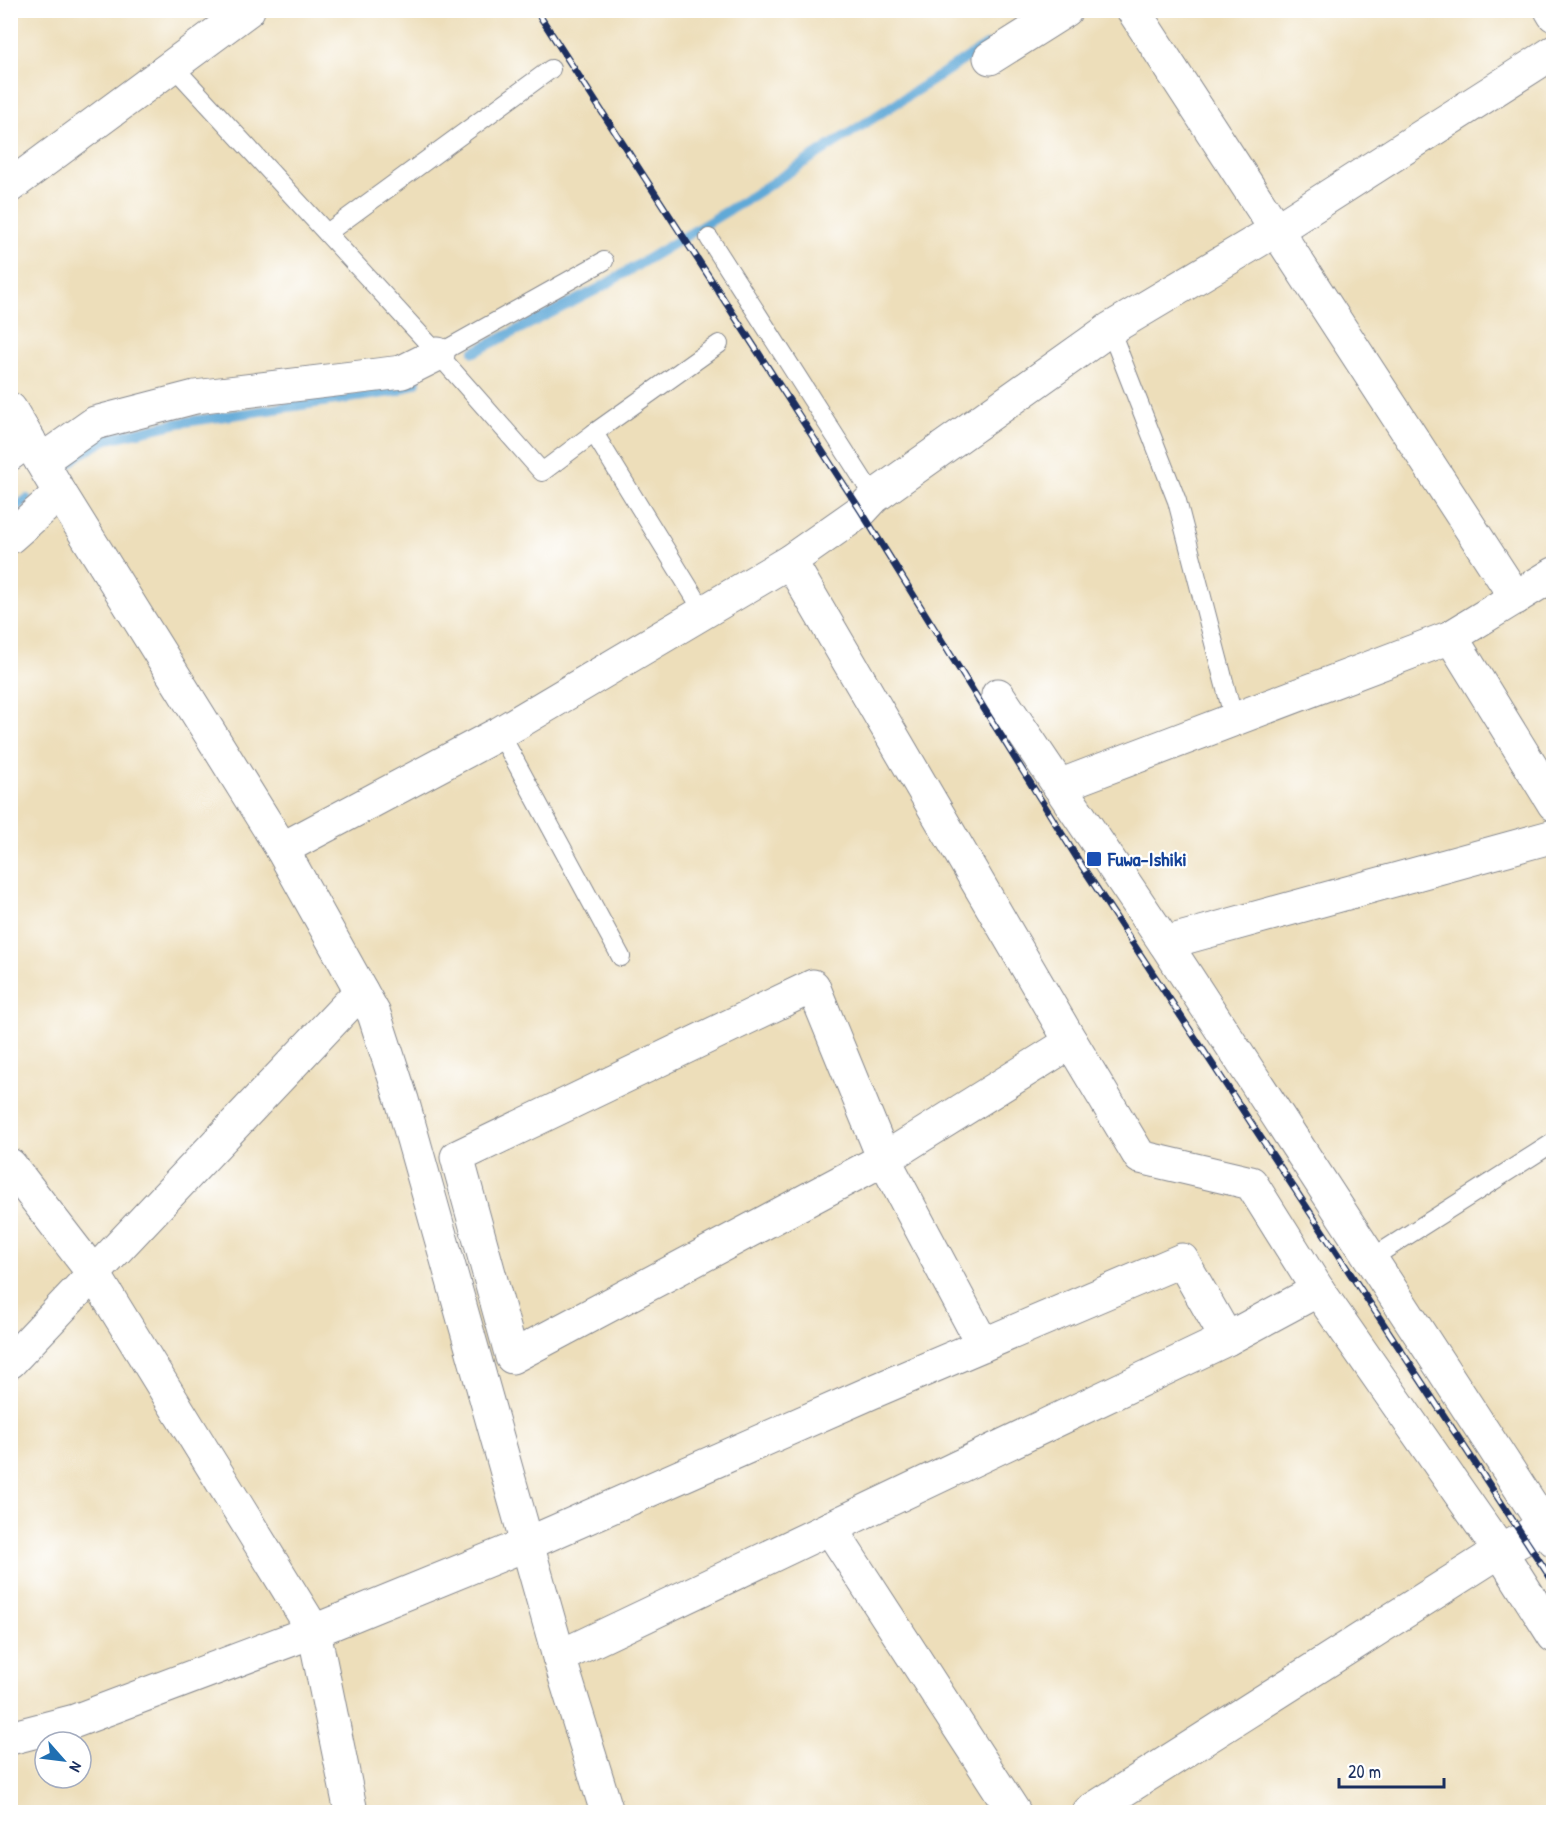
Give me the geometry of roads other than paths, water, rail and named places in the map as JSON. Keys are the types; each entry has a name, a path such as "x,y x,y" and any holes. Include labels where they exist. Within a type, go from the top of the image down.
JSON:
{"street":[{"path":"10,186 248,10"},
{"path":"990,58 1066,10"},
{"path":"1133,10 1516,598"},
{"path":"1551,10 1554,15"},
{"path":"282,849 500,733 790,561 861,511 874,497 1110,329 1276,230 1554,52"},
{"path":"27,452 95,423 195,398 402,372 438,354"},
{"path":"10,409 27,452 60,493 282,849 374,1014 402,1100 559,1657 607,1812"},
{"path":"10,537 60,493"},
{"path":"790,561 1140,1157 1251,1183 1318,1290 1500,1551 1554,1636"},
{"path":"1059,786 1452,637 1554,574"},
{"path":"1452,637 1554,804"},
{"path":"998,695 1165,943 1550,1527 1500,1551 1089,1812"},
{"path":"1165,943 1554,836"},
{"path":"983,1345 884,1159 813,986 457,1157 512,1358 884,1159 1071,1042"},
{"path":"10,1362 361,991"},
{"path":"10,1165 94,1274 314,1631 351,1812"},
{"path":"10,1738 75,1721 314,1631 527,1544 1182,1260 1227,1339"},
{"path":"559,1657 1227,1339 1318,1290"},
{"path":"830,1528 1014,1812"}],"lane":[{"path":"173,66 438,354 542,472 719,344"},
{"path":"327,233 551,69"},
{"path":"709,238 874,497"},
{"path":"438,354 604,261"},
{"path":"1110,329 1177,501 1234,720"},
{"path":"594,433 704,612"},
{"path":"500,733 621,957"},
{"path":"1372,1258 1554,1142"}],"waterway":[{"path":"474,352 598,289 744,201 987,45"},
{"path":"66,466 79,455 107,439 178,423 398,391 416,382"},
{"path":"10,513 27,499"}],"railway":[{"path":"536,10 861,511 1082,866 1554,1583"}],"place":[{"name":"Fuwa-Ishiki","path":"1094,859"}]}
